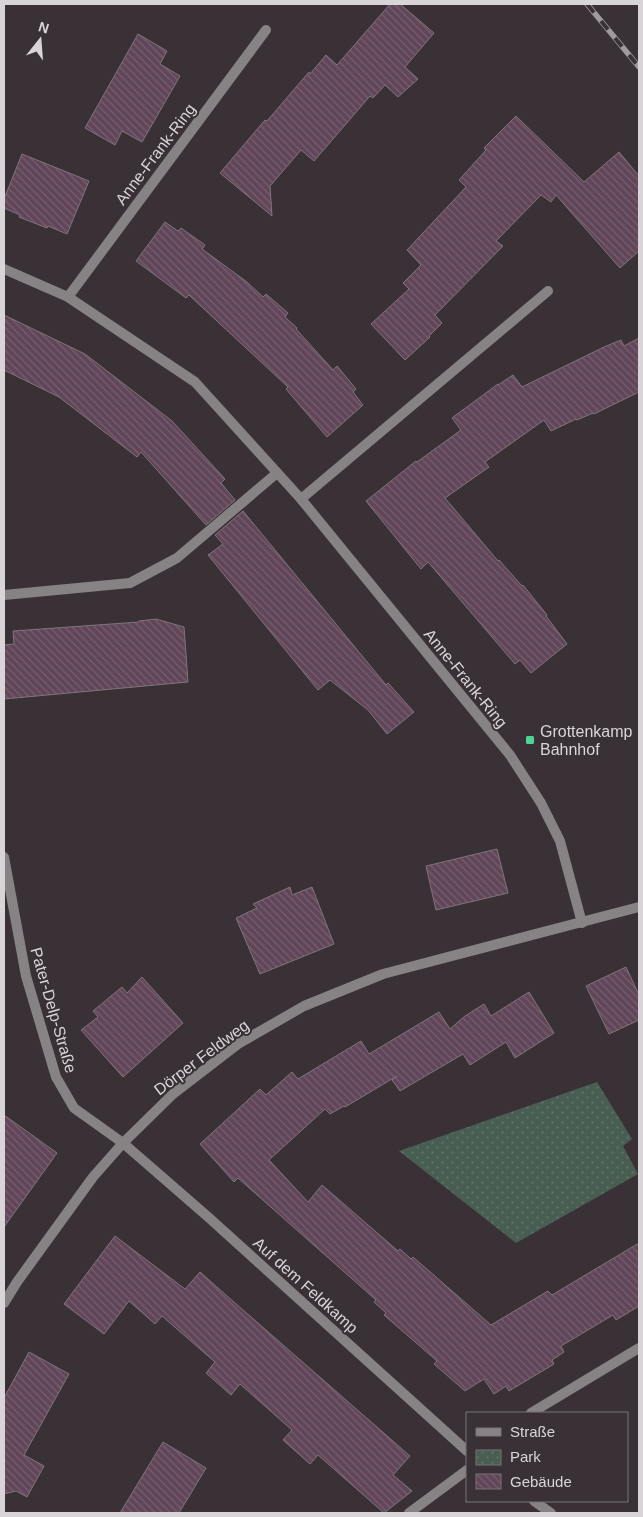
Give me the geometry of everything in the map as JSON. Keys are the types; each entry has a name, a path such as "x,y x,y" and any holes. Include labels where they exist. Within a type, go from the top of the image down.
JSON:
{"street":[{"name":"Anne-Frank-Ring","path":"68,297 266,30"},
{"name":"Anne-Frank-Ring","path":"4,269 68,297 195,382 301,499 510,756 541,803 560,841 582,923"},
{"path":"301,499 548,291"},
{"path":"4,595 130,583 177,558 277,473"},
{"name":"Pater-Delp-Straße","path":"4,857 26,976 56,1077 74,1108 123,1143"},
{"name":"Dörper Feldweg","path":"4,1303 17,1282 94,1177 123,1143 173,1094 238,1044 304,1006 383,974 639,907"},
{"name":"Auf dem Feldkamp","path":"123,1143 208,1216 466,1450"},
{"path":"533,1412 639,1348"},
{"path":"409,1513 466,1471"},
{"path":"535,1502 551,1513"}],"green space":[{"path":"597,1082 632,1139 623,1146 638,1174 516,1243 399,1151"}],"building":[{"path":"390,4 400,4 434,33 405,67 418,79 398,97 385,85 373,98 370,96 314,161 301,150 270,186 272,216 220,173 265,120 267,121 326,55 337,65"},
{"path":"138,34 167,51 160,64 180,76 142,142 122,131 115,145 85,128"},
{"path":"516,116 584,182 619,152 639,176 639,251 620,268 556,195 551,202 541,195 496,241 503,246 435,315 442,323 405,360 371,324 409,289 403,283 421,265 407,250 466,187 459,180 486,150 484,148"},
{"path":"22,154 89,181 67,234 19,217 20,215 4,208 4,199"},
{"path":"165,222 178,231 181,228 205,245 202,249 247,282 263,297 266,294 288,313 285,317 297,328 333,370 337,366 356,389 353,392 363,405 327,437 286,389 288,387 189,295 186,298 136,261"},
{"path":"4,315 85,354 172,421 225,479 221,483 235,500 206,525 141,452 137,457 59,397 4,370"},
{"path":"639,338 639,392 594,414 576,419 551,431 544,420 485,462 489,467 445,498 498,561 523,585 567,644 531,673 520,660 515,664 428,562 421,569 366,501 416,461 461,430 452,418 513,375 522,387 604,347 621,340 624,346"},
{"path":"243,511 386,685 388,683 414,712 387,734 368,710 330,680 318,690 208,555 223,544 215,535"},
{"path":"156,619 184,627 188,682 4,699 4,645 14,644 13,631 139,622"},
{"path":"497,849 508,893 436,910 426,866"},
{"path":"290,887 292,895 312,887 334,944 260,974 236,918 257,908 253,904"},
{"path":"626,967 639,995 639,1020 609,1034 586,986"},
{"path":"142,977 183,1023 123,1077 81,1030 98,1017 93,1011 122,987 127,993"},
{"path":"529,992 554,1033 515,1058 506,1042 470,1065 463,1054 400,1091 392,1080 397,1076 330,1114 325,1109 269,1160 308,1202 322,1185 398,1251 400,1249 411,1259 413,1257 491,1325 548,1291 552,1295 639,1243 639,1306 616,1320 613,1315 561,1346 564,1352 552,1360 554,1364 509,1391 506,1386 494,1394 484,1379 465,1391 434,1364 437,1361 384,1315 386,1313 374,1302 376,1300 238,1178 234,1182 200,1144 260,1089 266,1095 292,1072 298,1079 361,1041 369,1054 439,1012 450,1029 465,1016 484,1004 491,1016"},
{"path":"4,1115 57,1153 4,1227"},
{"path":"115,1236 185,1289 200,1272 410,1456 393,1475 412,1491 384,1513 318,1455 310,1464 283,1440 292,1430 240,1384 231,1395 206,1373 215,1362 162,1316 155,1324 129,1301 104,1334 64,1304"},
{"path":"29,1352 69,1374 24,1455 44,1466 27,1497 16,1491 4,1494 4,1398"},
{"path":"163,1442 206,1468 179,1513 120,1513"}],"railway":[{"path":"587,4 639,67"}],"place":[{"name":"Grottenkamp Bahnhof","path":"530,740"}]}
